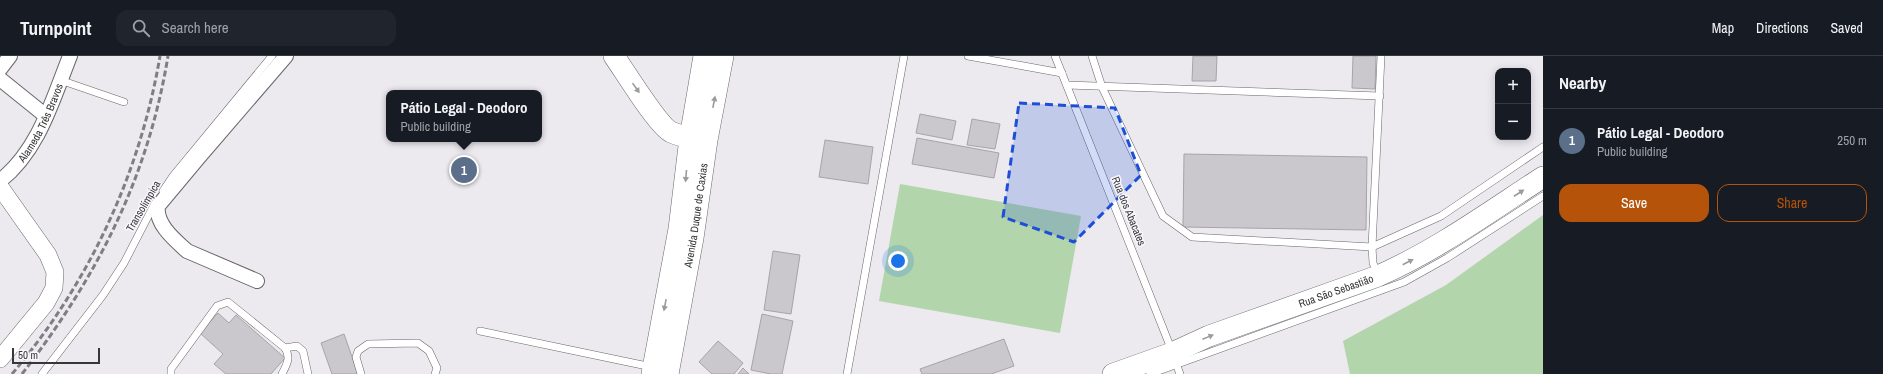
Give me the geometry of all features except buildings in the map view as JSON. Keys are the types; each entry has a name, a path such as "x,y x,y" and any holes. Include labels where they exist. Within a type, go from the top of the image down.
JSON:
{"main road":[{"path":"614,56 663,126 671,132 699,139"},
{"name":"Avenida Duque de Caxias","path":"699,139 704,56"},
{"name":"Avenida Duque de Caxias","path":"664,371 679,229 699,139 723,56"},
{"name":"Rua São Sebastião","path":"1113,374 1175,359 1209,336 1381,283 1421,255 1543,177"}],"street":[{"path":"0,69 10,56"},
{"name":"Alameda Três Bravos","path":"0,181 14,170 33,144 70,56"},
{"path":"257,281 187,250 178,243 159,220 157,212 158,206 199,156 286,56"},
{"path":"0,79 46,116"},
{"path":"0,186 48,256 55,272 54,288 46,303 0,359"}],"lane":[{"name":"Transolímpica","path":"42,374 103,295 124,263 156,201 173,176 272,56"},
{"path":"847,374 904,56"},
{"path":"968,56 1062,73"},
{"name":"Rua dos Abacates","path":"1056,56 1180,374"},
{"path":"1092,56 1102,87 1162,216 1192,236 1372,247 1441,216 1543,147"},
{"path":"1381,56 1372,247 1373,263 1381,283"},
{"path":"60,80 124,102"},
{"path":"1067,85 1380,96"},
{"name":"Rua São Sebastião","path":"1381,283 1404,282 1447,258 1543,196"},
{"path":"171,374 171,369 217,306 228,302 285,348 289,361 282,374"},
{"path":"480,331 664,371"},
{"path":"361,374 356,357 358,351 368,344 418,343 429,351 438,373"},
{"path":"285,348 297,346 303,351 308,374"},
{"name":"Rua São Sebastião","path":"1150,374 1175,359"}],"highlighted area":[{"path":"1019,103 1115,108 1141,175 1074,242 1003,217"}],"green space":[{"path":"900,184 1081,216 1060,333 879,301"},
{"path":"1543,215 1543,374 1350,374 1343,341 1446,285"}],"railway":[{"path":"12,374 40,339 65,303 87,265 107,225 125,184 139,143 151,100 160,56"},
{"path":"22,374 74,301 116,224 133,185 147,144 159,101 168,56"}],"place":[{"name":"Pátio Legal - Deodoro","path":"464,170"}]}
